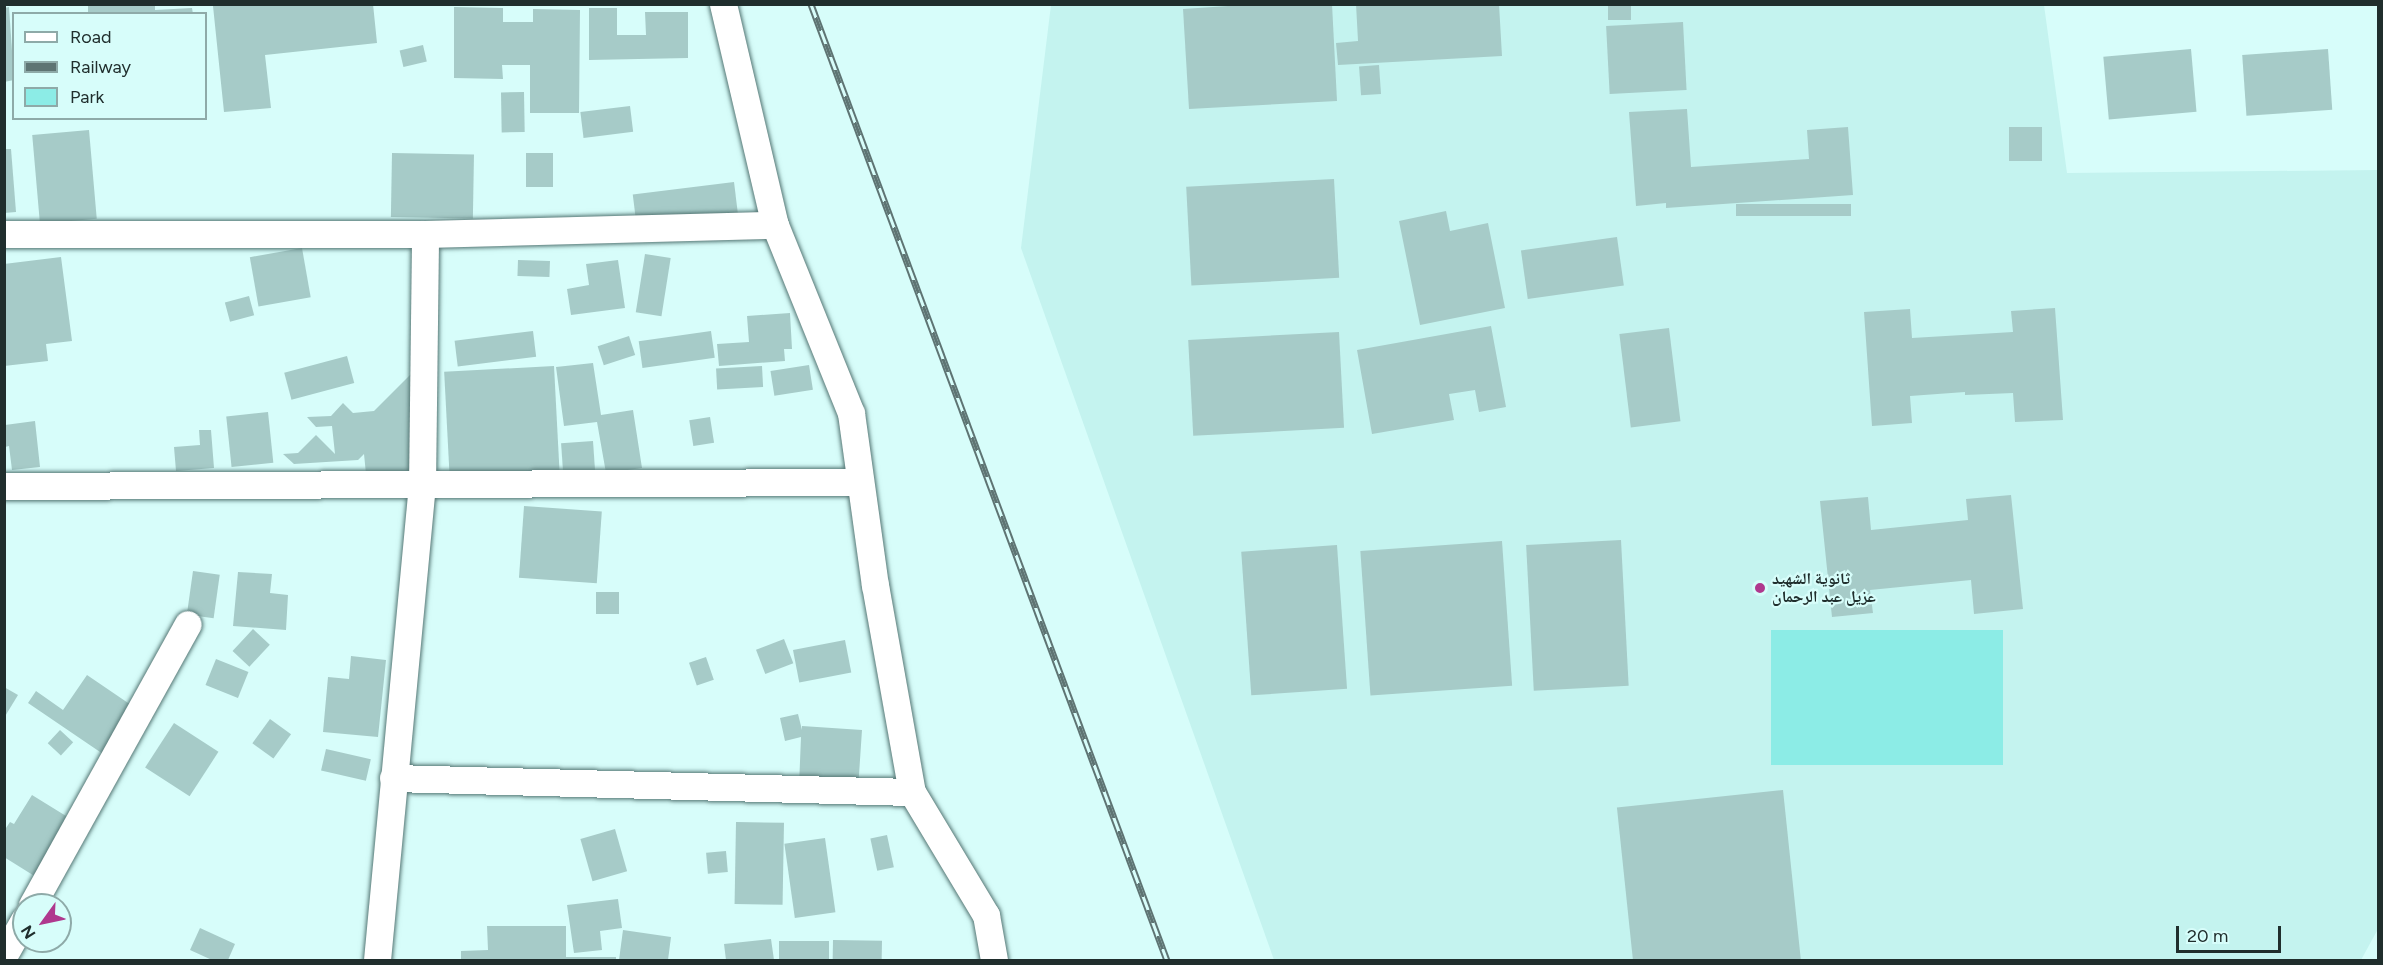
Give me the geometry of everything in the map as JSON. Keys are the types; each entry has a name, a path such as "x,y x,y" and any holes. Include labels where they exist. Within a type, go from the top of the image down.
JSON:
{"street":[{"path":"723,4 775,225 851,414 859,482 912,792 986,915 994,960"},
{"path":"4,234 425,234 775,225"},
{"path":"377,960 422,486 425,234"},
{"path":"4,486 422,486 859,482"},
{"path":"39,893 188,624"},
{"path":"393,778 912,792"},
{"path":"4,955 12,941"}],"shaded area":[{"name":"ثانوية الشهيد عزيل عبد الرحمان","path":"1051,5 2044,5 2067,173 2378,170 2378,929 2361,960 1274,960 1021,248"}],"green space":[{"path":"1771,630 2003,630 2003,765 1771,765"}],"building":[{"path":"88,4 155,4 155,10 192,8 193,12 88,12"},
{"path":"373,4 377,43 265,55 271,108 224,112 213,6"},
{"path":"1258,4 1332,4 1337,101 1189,109 1183,9"},
{"path":"1356,4 1499,4 1502,56 1338,65 1336,43 1358,41"},
{"path":"1608,4 1631,4 1631,20 1608,20"},
{"path":"9,7 12,80 4,82 4,8"},
{"path":"454,7 503,8 503,22 533,22 533,9 580,10 579,113 530,113 530,65 502,65 503,79 454,78"},
{"path":"589,8 617,8 617,35 646,35 645,12 688,12 688,58 589,60"},
{"path":"1683,22 1687,90 1610,94 1606,26"},
{"path":"423,45 427,62 403,67 400,50"},
{"path":"2191,49 2196,112 2109,119 2103,57"},
{"path":"2328,49 2332,110 2246,116 2242,55"},
{"path":"1379,65 1381,94 1361,95 1359,66"},
{"path":"501,92 524,92 525,132 502,132"},
{"path":"630,106 633,132 584,138 580,112"},
{"path":"1687,109 1691,167 1809,159 1807,130 1848,127 1853,195 1666,208 1666,203 1636,206 1629,112"},
{"path":"2009,127 2042,127 2042,161 2009,161"},
{"path":"89,130 97,219 40,224 32,135"},
{"path":"4,149 11,149 16,212 4,213"},
{"path":"392,153 474,154 473,218 391,217"},
{"path":"526,153 553,153 553,187 526,187"},
{"path":"1334,179 1339,278 1191,286 1186,187"},
{"path":"734,182 738,216 637,228 633,194"},
{"path":"1736,204 1851,204 1851,216 1736,216"},
{"path":"1446,211 1450,231 1488,223 1505,308 1420,325 1399,221"},
{"path":"1617,237 1624,286 1528,299 1521,250"},
{"path":"302,248 311,297 258,306 250,257"},
{"path":"645,254 671,258 661,316 636,312"},
{"path":"61,257 72,341 46,344 48,361 4,366 4,264"},
{"path":"518,260 550,261 549,277 517,276"},
{"path":"618,260 625,308 571,315 567,289 589,285 586,264"},
{"path":"249,296 254,315 230,322 225,302"},
{"path":"2055,308 2063,420 2015,422 2013,393 1965,395 1965,392 1910,396 1912,423 1872,426 1864,312 1910,309 1912,338 2013,332 2011,311"},
{"path":"790,313 792,349 784,349 785,361 719,366 717,344 749,342 747,316"},
{"path":"1491,326 1506,407 1479,412 1475,390 1449,394 1454,420 1372,434 1357,350"},
{"path":"1669,328 1680,421 1631,427 1619,334"},
{"path":"533,331 536,357 458,366 455,341"},
{"path":"711,331 715,358 642,368 639,341"},
{"path":"1339,332 1344,428 1193,436 1188,340"},
{"path":"629,336 635,355 604,365 598,346"},
{"path":"347,356 354,383 291,400 284,373"},
{"path":"593,363 601,415 633,410 642,468 606,473 597,422 564,426 556,367"},
{"path":"809,365 813,390 774,396 770,371"},
{"path":"554,366 559,471 450,477 444,372"},
{"path":"762,366 763,387 717,389 716,368"},
{"path":"411,374 417,470 366,474 364,454 358,460 294,464 283,454 298,453 316,435 335,454 332,426 316,427 307,417 331,416 343,403 353,413 374,411"},
{"path":"268,412 273,463 232,467 226,416"},
{"path":"710,417 714,443 693,446 689,420"},
{"path":"35,421 40,467 12,470 9,446 5,447 5,425"},
{"path":"199,430 211,430 214,468 176,471 174,447 200,445"},
{"path":"593,441 595,471 563,473 561,443"},
{"path":"2011,495 2023,609 1974,614 1971,580 1870,590 1873,613 1832,617 1820,501 1868,497 1871,530 1968,520 1966,499"},
{"path":"524,506 602,511 597,583 519,578"},
{"path":"1621,540 1629,686 1534,691 1526,545"},
{"path":"1502,541 1512,686 1370,696 1360,551"},
{"path":"1337,545 1347,689 1251,695 1241,552"},
{"path":"193,571 220,575 214,618 187,615"},
{"path":"238,572 272,574 270,593 288,595 286,630 233,626"},
{"path":"596,592 619,592 619,614 596,614"},
{"path":"253,629 270,645 249,667 233,651"},
{"path":"784,639 793,663 765,674 756,650"},
{"path":"845,640 851,672 799,683 793,650"},
{"path":"351,656 386,660 378,737 323,732 328,677 349,679"},
{"path":"706,657 714,680 697,686 689,663"},
{"path":"216,659 248,672 238,698 206,685"},
{"path":"87,675 134,707 103,754 28,703 36,691 63,710"},
{"path":"4,687 18,695 4,718"},
{"path":"798,714 802,730 802,726 862,730 858,790 799,786 801,737 785,741 780,718"},
{"path":"270,719 291,734 273,759 252,743"},
{"path":"174,723 218,752 190,796 145,767"},
{"path":"60,730 73,742 61,755 48,743"},
{"path":"326,749 371,759 366,781 321,770"},
{"path":"1783,790 1801,960 1633,960 1617,807"},
{"path":"32,795 79,824 44,882 4,857 4,831 10,822 14,824"},
{"path":"736,822 784,823 783,905 735,904"},
{"path":"615,829 627,871 593,881 580,839"},
{"path":"887,835 894,867 877,871 870,839"},
{"path":"825,838 835,912 795,918 784,844"},
{"path":"726,851 728,872 708,874 706,853"},
{"path":"618,899 622,928 600,931 602,950 574,953 567,905"},
{"path":"487,926 566,926 566,957 616,957 616,960 461,960 461,951 488,950"},
{"path":"200,928 235,944 228,960 212,960 190,950"},
{"path":"623,930 671,937 668,960 619,960"},
{"path":"771,939 774,960 726,960 724,944"},
{"path":"833,940 882,941 882,960 833,960"},
{"path":"779,941 829,941 829,960 779,960"}],"railway":[{"path":"811,4 1167,960"}],"place":[{"name":"ثانوية الشهيد عزيل عبد الرحمان","path":"1760,588"}]}
